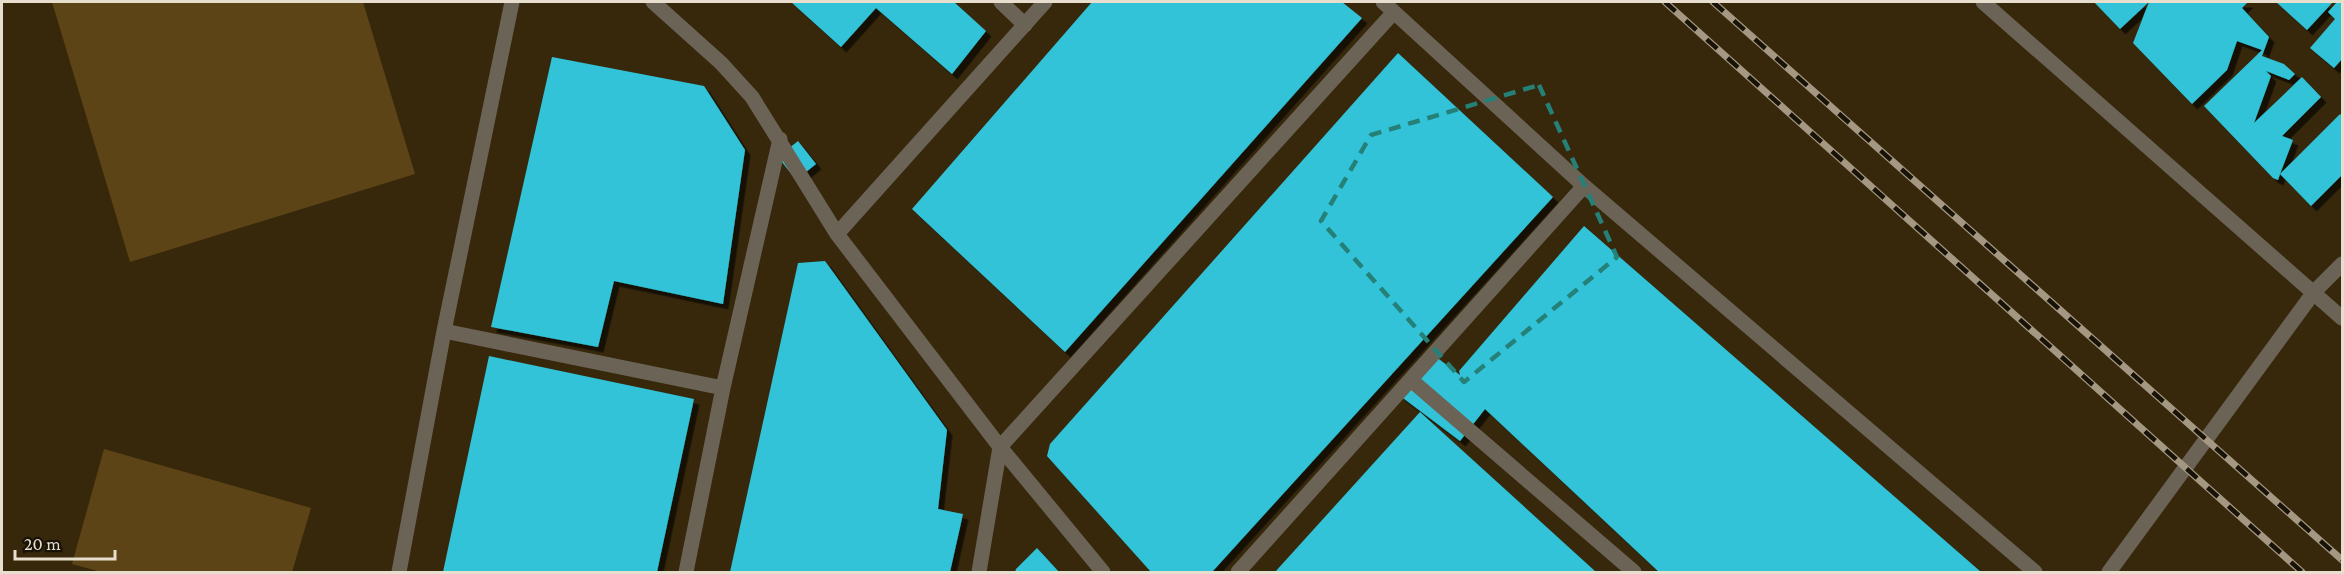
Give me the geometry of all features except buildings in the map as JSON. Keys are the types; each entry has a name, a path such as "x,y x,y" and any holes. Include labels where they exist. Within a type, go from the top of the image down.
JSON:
{"street":[{"path":"399,573 444,331 512,2"},
{"path":"1001,2 1025,25"},
{"path":"837,234 1045,2"},
{"path":"1983,2 2343,318"},
{"path":"663,4 752,97 837,234 1000,447 1103,573"},
{"path":"979,573 1000,447 1388,7 1584,186 2035,573"},
{"path":"686,573 723,388 780,139"},
{"path":"1238,573 1584,186"},
{"path":"2109,573 2314,292 2343,264"},
{"path":"444,331 723,388"},
{"path":"1411,380 1634,573"}],"highlighted area":[{"path":"1539,85 1617,257 1464,382 1321,221 1371,135"}],"shaded area":[{"path":"52,2 363,2 415,174 130,262"},
{"path":"104,449 311,508 292,572 101,572 72,564"}],"railway":[{"path":"1665,2 2302,572"},
{"path":"1713,2 2342,560"}]}
